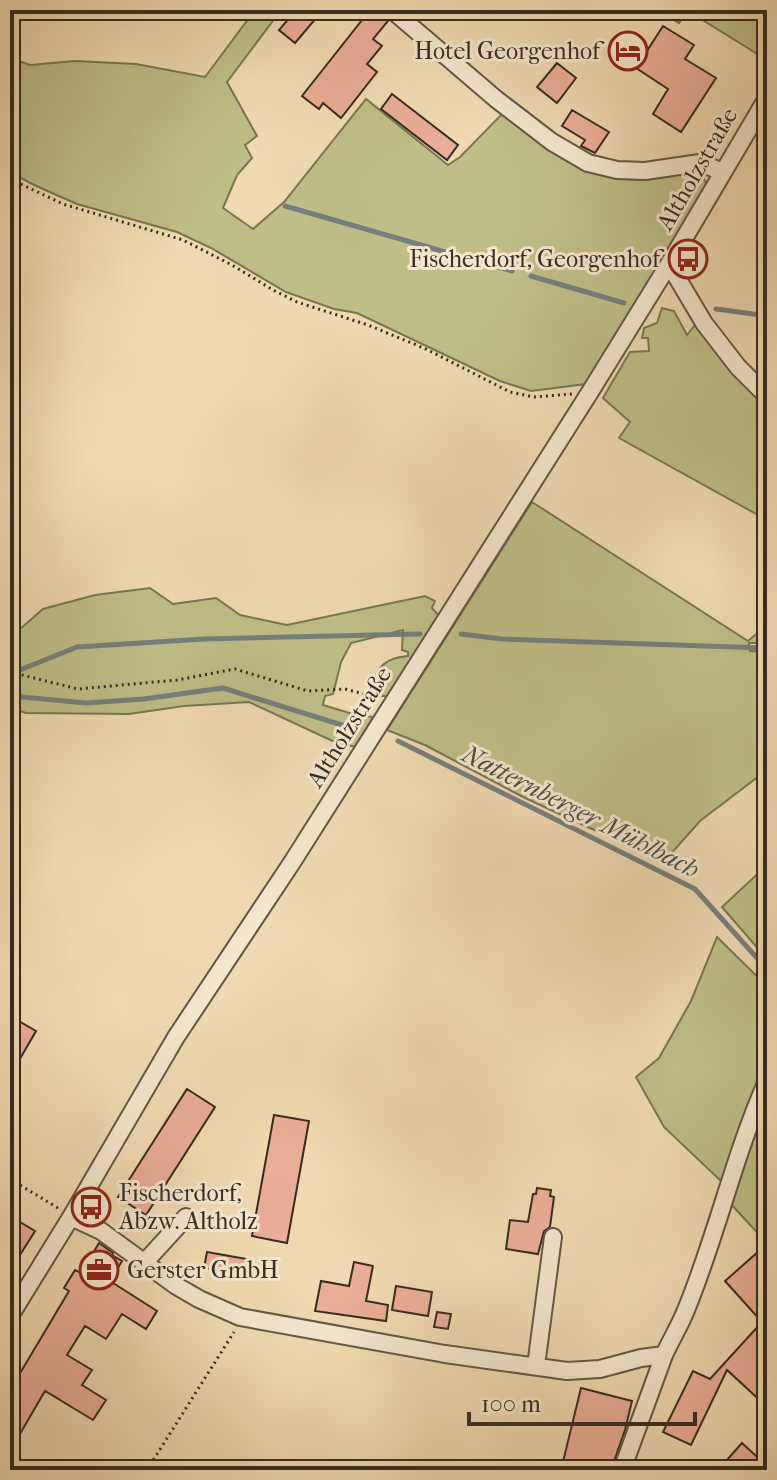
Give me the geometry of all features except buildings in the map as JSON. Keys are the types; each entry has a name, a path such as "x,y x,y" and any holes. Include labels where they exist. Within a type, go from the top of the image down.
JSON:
{"street":[{"path":"392,10 496,99 552,142 588,163 617,170 645,171 700,163 723,172"},
{"name":"Altholzstraße","path":"10,1316 176,1037 291,864 590,392 767,98"},
{"name":"Altholzstraße","path":"669,264 704,323 738,367 767,396"},
{"path":"622,1470 664,1355 685,1313 751,1118 767,1081"},
{"path":"71,1217 101,1231 175,1285 240,1317 445,1354 567,1371 600,1369 664,1355"},
{"path":"144,1263 186,1217"},
{"path":"536,1366 553,1237"}],"path":[{"path":"10,179 63,204 183,240 297,302 368,325 426,349 510,392 534,397 590,392"},
{"path":"10,672 78,689 177,680 235,669 308,691 345,689 364,694 390,708"},
{"path":"10,1179 71,1217"},
{"path":"147,1470 233,1336 240,1317"}],"shaded area":[{"path":"255,10 281,10 227,82 257,136 245,145 252,158 237,175 223,208 253,229 284,202 366,99 448,165 460,157 504,112 566,159 600,174 640,180 701,175 707,184 705,193 586,384 531,391 500,381 357,313 334,309 286,292 177,232 77,204 10,172 10,58 30,65 75,61 136,64 205,77"},
{"path":"662,10 767,10 767,60 688,11 679,23 661,13"},
{"path":"662,308 674,311 687,335 695,325 767,404 767,520 619,438 630,422 603,398 630,352 649,351 648,338 642,338 644,328 657,323"},
{"path":"532,502 748,641 767,625 767,643 749,643 750,651 767,652 767,770 700,821 669,856 631,847 523,797 425,745 387,730"},
{"path":"150,588 173,604 216,598 240,615 287,625 425,596 435,601 432,608 441,618 390,697 377,695 371,685 384,664 408,656 408,652 402,650 403,630 351,643 341,662 333,694 325,696 323,705 373,717 358,747 339,744 249,702 184,706 129,714 26,713 10,708 10,638 43,609 95,595"},
{"path":"767,865 767,959 722,907"},
{"path":"717,937 767,986 767,1064 723,1183 664,1127 636,1077 659,1058 691,1001"},
{"path":"767,1094 767,1243 728,1201"}],"waterway":[{"path":"285,206 512,271"},
{"path":"531,276 624,303"},
{"path":"716,309 767,316"},
{"path":"10,674 77,647 204,639 420,634"},
{"path":"461,634 502,639 767,648"},
{"name":"Natternberger Mühlbach","path":"10,690 22,697 86,703 223,688 345,726"},
{"name":"Natternberger Mühlbach","path":"398,741 695,889 767,969"}],"place":[{"name":"Hotel Georgenhof","path":"628,51"},
{"name":"Fischerdorf, Georgenhof","path":"688,259"},
{"name":"Fischerdorf, Abzw. Altholz","path":"91,1207"},
{"name":"Gerster GmbH","path":"99,1270"}]}
